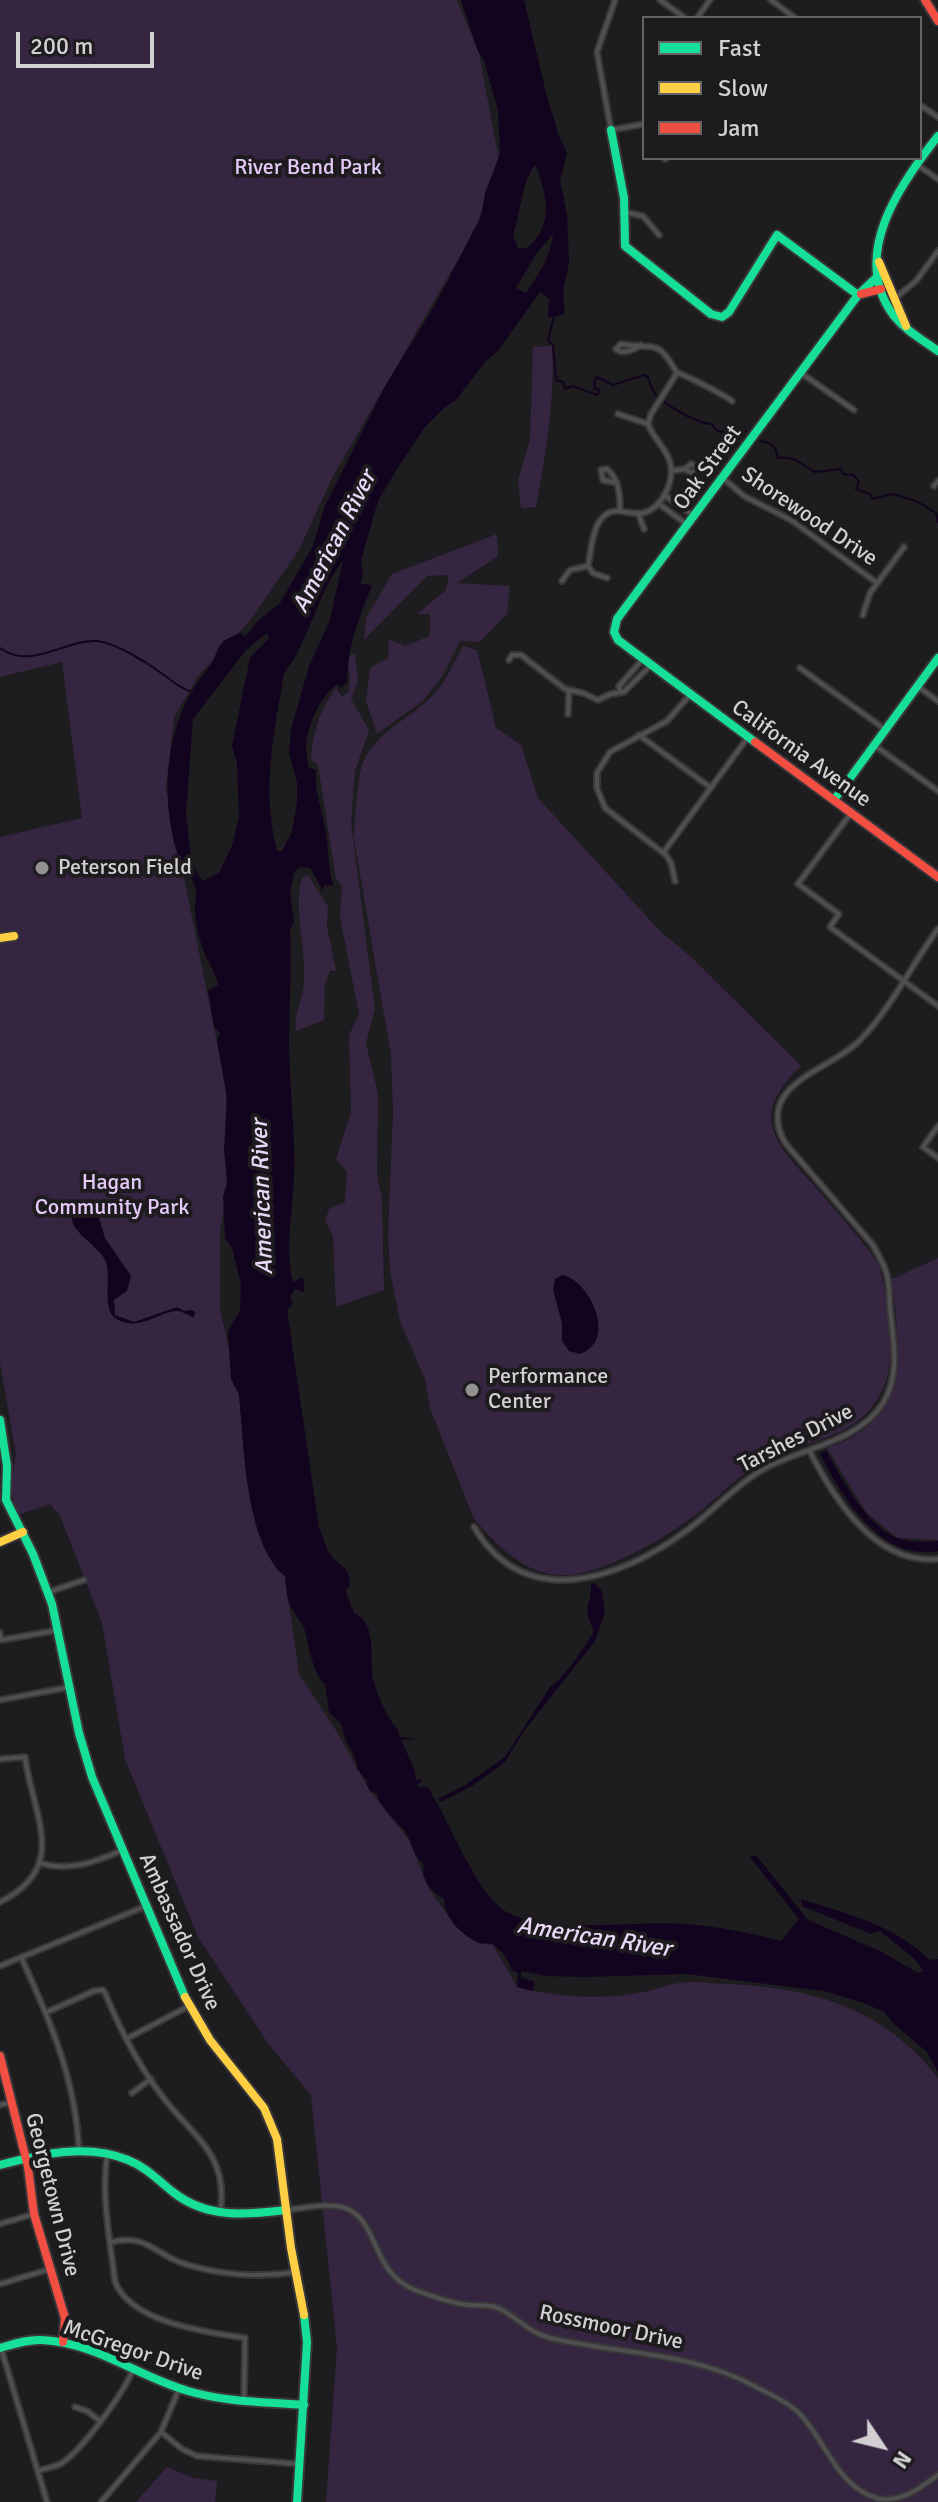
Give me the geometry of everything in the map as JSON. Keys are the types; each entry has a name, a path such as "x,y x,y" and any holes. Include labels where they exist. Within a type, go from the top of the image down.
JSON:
{"street":[{"path":"615,0 597,52 624,212 625,246 714,316 722,317 731,310 777,235 858,295 881,289"},
{"path":"660,0 682,16"},
{"path":"771,0 792,16"},
{"path":"779,6 783,0"},
{"path":"925,0 938,21"},
{"path":"611,130 642,124"},
{"path":"922,156 938,136"},
{"path":"919,160 887,211 880,231 876,268 881,289 896,318 938,351"},
{"path":"916,164 938,179"},
{"path":"624,212 643,216 659,235"},
{"path":"892,296 903,292 916,281 938,251"},
{"path":"879,262 883,265 892,296 905,317 906,326"},
{"path":"877,277 892,296"},
{"name":"Oak Street","path":"643,659 618,640 614,625 858,295 877,277"},
{"path":"641,345 635,350 621,352 616,349 619,344 641,345 660,349 677,373 689,375 732,401"},
{"path":"607,578 593,573 588,566 598,524 607,514 620,510 638,513 651,509 664,495 670,482 668,456 648,424 677,373"},
{"path":"801,373 854,410"},
{"path":"618,414 648,424"},
{"path":"671,471 685,469"},
{"name":"Shorewood Drive","path":"723,478 744,496 791,520 877,583"},
{"path":"617,483 620,510"},
{"path":"664,495 695,517"},
{"path":"658,503 688,525"},
{"path":"675,516 682,507"},
{"path":"638,513 644,529"},
{"path":"863,615 867,599 904,547"},
{"path":"562,581 570,570 588,566"},
{"path":"509,660 512,655 521,655 546,677 569,691 598,700 629,689 651,665"},
{"path":"834,800 938,658"},
{"path":"620,692 619,686 643,659"},
{"name":"California Avenue","path":"643,659 938,877"},
{"path":"800,668 886,730"},
{"path":"917,686 938,701"},
{"path":"568,714 569,691"},
{"path":"675,881 671,863 663,853 610,813 599,798 597,773 605,757 616,747 672,716 690,695"},
{"path":"639,735 711,788"},
{"path":"663,853 748,737"},
{"path":"874,745 938,791"},
{"path":"851,813 798,884 839,914 830,927 938,1006"},
{"name":"Tarshes Drive","path":"474,1527 492,1551 524,1572 561,1581 595,1577 673,1541 745,1481 778,1462 857,1428 876,1412 893,1381 895,1363 889,1290 883,1263 873,1245 783,1140 778,1127 778,1111 784,1097 795,1085 860,1040 938,929"},
{"path":"0,938 14,936"},
{"path":"938,1126 923,1147 938,1158"},
{"name":"Ambassador Drive","path":"0,1423 7,1466 3,1490 48,1592 87,1763 189,2006 258,2099 271,2121 279,2148 307,2342 297,2502"},
{"path":"809,1450 820,1472 874,1541 910,1558 938,1559"},
{"path":"0,1542 23,1532"},
{"path":"48,1592 84,1580"},
{"path":"0,1633 1,1640 59,1630"},
{"path":"0,1700 70,1687"},
{"path":"0,1759 25,1757 29,1784 43,1828 39,1863 25,1886 0,1902"},
{"path":"39,1863 75,1867 123,1850"},
{"path":"0,1966 146,1906"},
{"path":"21,1957 47,2012 69,2078 77,2118 79,2151"},
{"path":"47,2012 103,1990 126,2039 151,2079 162,2096 197,2134 218,2169 222,2188 220,2214"},
{"path":"126,2039 189,2006"},
{"name":"Georgetown Drive","path":"0,2056 26,2159 34,2214 65,2318 63,2342"},
{"path":"132,2093 151,2079"},
{"path":"0,2105 11,2102"},
{"name":"Rossmoor Drive","path":"0,2165 79,2151 107,2154 128,2159 146,2169 189,2203 220,2214 242,2215 331,2206 356,2214 367,2227 386,2269 395,2279 415,2290 458,2303 493,2307 526,2329 546,2337 669,2357 753,2385 798,2412 841,2475 873,2497 888,2501 903,2498 938,2475"},
{"path":"107,2154 104,2199 117,2285 133,2305 186,2327 245,2338 244,2401"},
{"path":"0,2224 34,2214"},
{"path":"111,2242 128,2239 143,2242 178,2262 214,2271 245,2274 296,2272"},
{"path":"0,2284 50,2269"},
{"name":"McGregor Drive","path":"0,2348 36,2340 63,2342 179,2389 244,2401 304,2405"},
{"path":"0,2348 47,2502"},
{"path":"37,2471 65,2460 116,2401 132,2372"},
{"path":"101,2502 161,2432 179,2389"},
{"path":"75,2407 100,2421"},
{"path":"161,2432 182,2449 197,2456 299,2464"}],"green space":[{"path":"0,0 457,0 479,53 500,166 477,223 332,478 299,550 248,623 199,675 174,717 166,787 226,1088 227,1183 220,1234 220,1309 239,1395 251,1505 260,1537 277,1570 285,1576 299,1674 370,1791 409,1840 429,1889 456,1927 479,1943 493,1945 517,1987 593,1997 638,1993 691,1982 759,1986 818,1997 845,2006 894,2034 938,2078 938,2502 326,2502 337,2348 311,2095 269,2045 198,1937 125,1759 102,1623 60,1516 50,1504 18,1515 10,1488 16,1455 0,1363 0,837 82,818 62,662 0,677"},
{"path":"552,346 551,407 536,507 521,508 518,480 530,440 533,347"},
{"path":"497,534 498,556 457,583 510,586 507,614 480,642 460,641 442,677 423,701 377,734 366,701 370,668 388,658 389,639 405,646 430,636 430,614 417,614 446,590 449,575 427,576 364,640 366,618 392,574"},
{"path":"463,646 477,650 496,728 521,745 538,798 660,931 691,957 801,1066 776,1098 771,1113 772,1126 786,1153 875,1259 882,1277 888,1318 890,1359 887,1376 870,1410 859,1420 839,1432 761,1463 690,1519 639,1550 603,1567 569,1575 540,1571 515,1559 474,1519 430,1408 425,1379 400,1321 390,1271 391,1055 354,839 357,797 362,765 371,749 437,691"},
{"path":"355,653 358,681 351,699 369,730 355,771 351,823 375,1009 366,1043 378,1094 377,1174 382,1200 384,1290 336,1307 333,1236 325,1221 329,1209 345,1202 347,1172 336,1159 351,1112 349,1035 359,1014 340,917 342,886 336,879 318,765 311,760 315,731 325,705 336,688 342,697 348,692 350,678 347,658"},
{"path":"308,875 328,907 327,927 336,971 330,971 325,984 324,1020 296,1031 304,980 299,901 302,878"},
{"path":"938,1258 938,1540 897,1538 866,1512 827,1448 853,1437 874,1420 886,1403 897,1364 892,1279"},
{"path":"167,2467 194,2478 217,2481 215,2502 136,2502"}],"water":[{"name":"American River","path":"461,0 524,0 547,97 567,153 560,181 567,214 569,262 563,293 565,314 548,318 549,299 540,292 497,352 486,361 455,401 425,427 397,469 379,499 361,561 363,576 360,584 372,585 352,644 347,683 340,688 338,684 326,696 312,721 307,739 308,767 316,770 334,886 325,885 321,892 310,868 301,867 294,872 290,893 294,923 290,929 289,1039 294,1180 290,1257 293,1283 301,1277 304,1292 295,1289 290,1297 293,1303 287,1310 319,1528 330,1554 348,1574 350,1586 345,1590 354,1613 367,1625 372,1673 381,1702 399,1737 418,1739 401,1740 416,1780 423,1779 417,1786 428,1788 481,1885 502,1909 519,1918 540,1923 590,1926 684,1924 733,1930 781,1941 799,1919 750,1857 756,1855 808,1920 880,1951 918,1973 923,1971 916,1960 880,1931 871,1934 802,1906 801,1899 886,1929 930,1960 938,1959 938,2072 927,2052 884,2012 824,1991 687,1974 584,1977 547,1976 521,1971 521,1977 535,1982 533,1991 517,1987 518,1973 511,1970 502,1952 492,1944 473,1940 460,1931 451,1919 444,1899 425,1880 424,1864 417,1857 407,1834 384,1808 377,1794 370,1791 368,1782 357,1769 342,1725 329,1712 325,1684 314,1667 304,1627 290,1606 285,1576 272,1561 254,1518 245,1465 239,1395 231,1379 228,1331 240,1311 241,1284 232,1248 225,1238 223,1196 227,1183 224,1149 227,1098 217,1041 220,1033 214,1027 208,991 218,985 198,933 195,886 179,858 171,830 168,806 170,758 182,711 221,644 241,633 245,637 259,620 280,603 313,546 324,508 384,388 435,305 481,217 485,193 500,154 498,110 484,61","holes":["535,164 543,186 545,219 536,239 527,248 518,248 513,235 530,172","553,234 547,257 526,293 516,288 536,254","343,560 330,620 309,666 291,729 289,753 297,783 297,802 292,832 282,851 277,851 272,828 270,784 273,740 284,673 300,647","267,633 269,638 250,658 232,746 237,763 239,816 232,846 219,873 203,881 192,865 186,813 193,719 246,650"]},
{"path":"79,1202 97,1211 105,1238 131,1276 127,1291 114,1300 115,1315 134,1322 177,1307 184,1311 192,1310 194,1317 177,1311 142,1322 126,1323 113,1316 109,1310 106,1262 80,1234 72,1219"},
{"path":"562,1275 581,1286 595,1310 598,1323 598,1336 592,1346 580,1354 569,1351 562,1341 562,1323 553,1290 555,1279"},
{"path":"826,1450 855,1499 874,1522 900,1539 938,1541 938,1551 917,1552 899,1547 866,1523 829,1471 820,1454"},
{"path":"595,1583 602,1592 605,1612 595,1641 524,1731 505,1762 472,1786 441,1802 438,1799 465,1785 505,1757 550,1687 580,1653 594,1631 587,1611 591,1584"}],"waterway":[{"path":"555,313 548,340 553,345 556,380 563,382 565,389 573,386 597,395 600,390 595,389 597,377 613,385 644,375 660,399 674,409 712,424 716,430 725,433 728,440 736,440 746,431"},
{"path":"761,441 773,446 778,458 793,459 815,472 841,469 843,474 854,475 859,482 856,489 870,494 872,499 893,494 918,502 936,513 938,522"},
{"path":"0,648 24,656 97,641 132,654 190,691"}],"traffic: fast":[{"path":"611,130 624,198 625,246 711,314 722,317 729,312 777,235 858,295"},
{"path":"922,158 938,136"},
{"path":"921,160 896,198 885,222 878,245 877,269 881,293 894,316 909,331 938,351"},
{"path":"755,742 618,640 614,632 617,619 858,295 877,277"},
{"path":"834,800 938,658"},
{"path":"0,1420 7,1466 6,1500 33,1554 52,1604 79,1733 92,1777 185,1997"},
{"path":"0,2165 48,2154 96,2152 135,2163 186,2201 199,2207 242,2214 286,2210"},
{"path":"297,2502 307,2342 304,2315"},
{"path":"0,2348 32,2340 61,2342 98,2353 170,2385 202,2395 304,2405"}],"traffic: slow":[{"path":"879,262 906,326"},
{"path":"0,938 14,936"},
{"path":"0,1542 23,1532"},
{"path":"185,1997 210,2040 264,2108 277,2139 291,2248 304,2315"}],"traffic: jam":[{"path":"925,0 938,21"},
{"path":"861,294 881,289"},
{"path":"755,742 938,877"},
{"path":"0,2056 28,2167 34,2214 65,2318 63,2342"}],"place":[{"name":"Peterson Field","path":"42,868"},
{"name":"Performance Center","path":"472,1390"}],"park label":[{"name":"River Bend Park","path":"308,168"},
{"name":"Hagan Community Park","path":"112,1196"}]}
